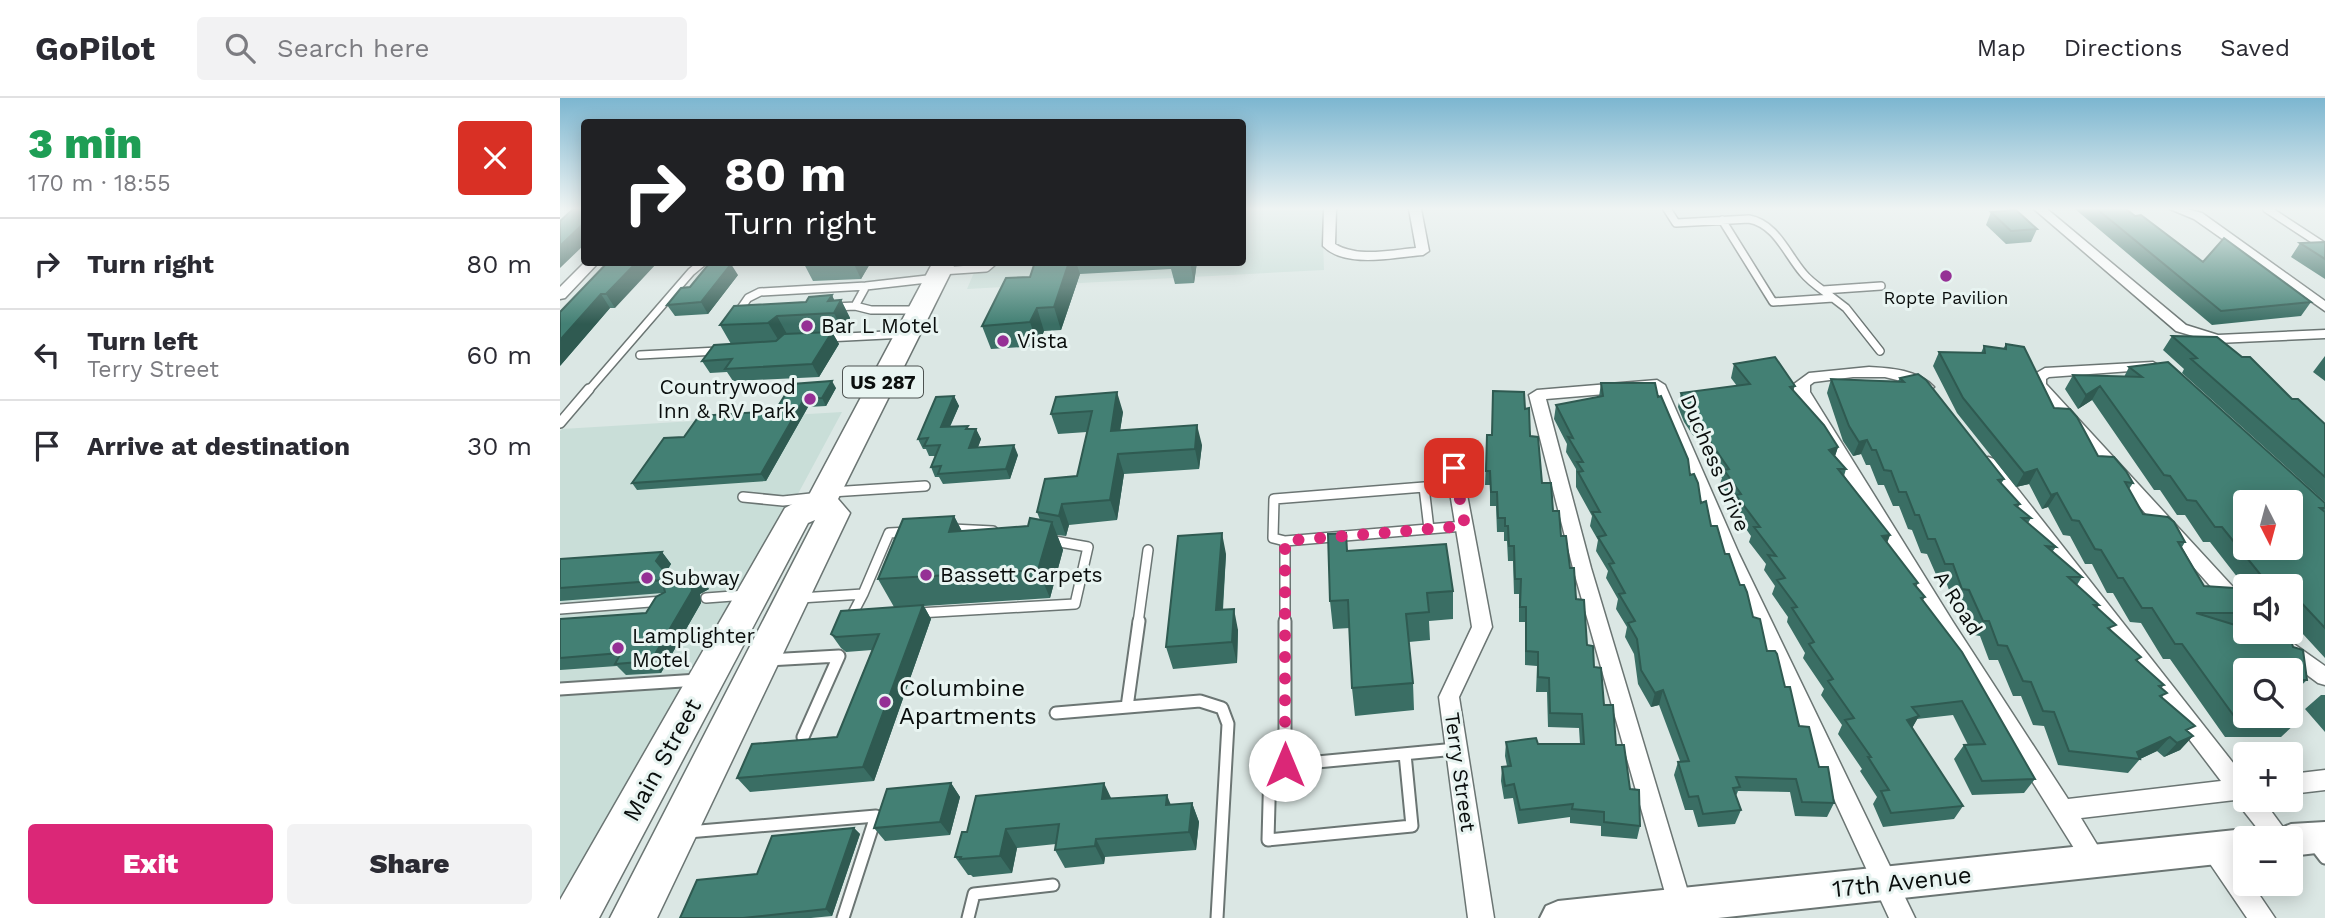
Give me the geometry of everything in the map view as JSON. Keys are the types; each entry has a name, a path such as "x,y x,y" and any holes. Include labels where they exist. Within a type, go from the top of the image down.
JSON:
{"highway":[{"name":"Main Street","path":"575,918 796,516 823,498 941,270"},
{"name":"Main Street","path":"633,918 834,513 823,498"}],"main road":[{"name":"17th Avenue","path":"1558,918 2229,847"}],"street":[{"path":"1330,247 1336,252 1354,255 1423,251 1422,247"},
{"path":"2085,247 2181,328 2217,340 2325,334"},
{"path":"2242,247 2325,306"},
{"path":"560,295 589,266"},
{"path":"2170,374 2161,365 2045,373 2038,378 2039,385 2233,599"},
{"name":"A Road","path":"1941,404 1923,384 1908,377 1885,373 1821,376 1809,378 1802,384 1802,392 2095,861"},
{"name":"Duchess Drive","path":"1680,905 1582,568 1537,395 1657,385 1730,554 1902,918"},
{"path":"1974,446 2233,778"},
{"name":"Terry Street","path":"1454,468 1482,627 1449,697 1481,918"},
{"path":"2280,644 2325,677"},
{"path":"2303,783 2325,780"},
{"path":"2062,810 2233,794"},
{"path":"2269,812 2306,842"},
{"path":"2229,847 2262,918"}],"lane":[{"path":"1739,247 1773,302 1833,298"},
{"path":"1784,247 1804,275 1846,308 1880,351"},
{"path":"560,422 698,266"},
{"path":"749,313 739,311 748,298 760,292 866,286 941,270 988,266"},
{"path":"855,306 866,286"},
{"path":"1823,290 1881,286"},
{"path":"828,307 855,306 914,322"},
{"path":"814,339 914,322"},
{"path":"640,355 730,350"},
{"path":"743,497 783,500 823,498 925,486"},
{"path":"1429,529 1424,488 1274,499 1273,538 1285,541 1429,529 1465,526"},
{"path":"937,530 973,528 999,532"},
{"path":"864,616 851,617 889,533 925,531"},
{"path":"904,614 1075,604 1088,547 1037,538"},
{"path":"1285,541 1285,765"},
{"path":"1127,707 1149,550"},
{"path":"791,599 863,594"},
{"path":"706,598 752,595"},
{"path":"560,609 668,601"},
{"path":"760,661 839,656 803,737"},
{"path":"560,689 706,679"},
{"path":"1056,713 1200,701 1222,708 1228,724 1217,918"},
{"path":"1405,754 1412,826 1268,840 1270,766 1456,749"},
{"path":"674,834 876,816 843,918"},
{"path":"968,918 974,894 1054,885"}],"shaded area":[{"path":"1246,247 1323,247 1324,270 967,289 977,266 1246,266"},
{"path":"842,412 570,918 560,918 560,431"}],"building":[{"path":"2144,247 2184,247 2203,262 2216,247 2237,247 2311,302 2221,311"},
{"path":"2307,247 2325,247 2325,259"},
{"path":"604,266 633,266 606,294 601,294 560,340 560,312"},
{"path":"707,266 729,266 701,302 667,305 681,288 690,287"},
{"path":"1034,266 1068,266 1054,307 1037,308 1030,322 982,326 1006,278 1030,277"},
{"path":"832,295 828,301 841,300 834,313 777,316 768,323 720,325 734,306 806,302 809,297"},
{"path":"832,332 812,364 725,369 732,359 702,361 714,345 776,341 784,334"},
{"path":"2172,336 2217,337 2242,357 2250,357 2292,399 2298,399 2325,424 2325,477 2191,359 2197,358"},
{"path":"2006,344 2024,347 2054,408 2070,409 2098,456 2114,457 2126,471 2133,483 2125,482 2143,514 2168,517 2174,522 2185,542 2178,542 2204,586 2233,588 2233,613 2196,613 2233,624 2233,644 2292,644 2293,647 2303,650 2307,680 2303,680 2303,658 2233,658 2233,715 2182,644 2175,644 2152,608 2142,608 2123,578 2118,578 2101,550 2095,549 2079,521 2072,520 2057,493 2051,495 2037,469 2024,473 1963,398 1939,352 1985,353 1984,346 2006,349"},
{"path":"1775,357 1795,386 1790,387 1824,425 1838,447 1829,450 1846,469 1838,469 1890,535 1882,536 1918,583 1914,584 1925,597 1921,598 1962,652 2035,779 1982,781 1964,745 1985,744 1962,701 1912,707 1919,716 1907,720 1963,806 1891,813 1881,791 1889,790 1868,757 1871,757 1845,720 1854,718 1828,681 1833,679 1809,644 1814,642 1792,608 1797,607 1777,580 1785,578 1768,555 1776,556 1754,527 1760,527 1736,495 1741,494 1724,470 1729,469 1687,408 1681,393 1750,384 1734,364"},
{"path":"2168,362 2325,503 2325,508 2320,508 2325,512 2325,628 2303,604 2303,574 2260,574 2249,560 2303,560 2303,490 2233,490 2233,541 2222,527 2215,527 2196,501 2187,500 2170,476 2164,475 2100,386 2086,395 2073,375 2142,377 2129,367"},
{"path":"1918,374 1926,380 2004,479 1998,480 2020,504 2015,505 2031,518 2022,518 2056,547 2046,546 2082,577 2068,577 2099,605 2094,605 2116,625 2108,628 2141,657 2136,660 2164,685 2159,686 2167,693 2160,696 2195,726 2186,730 2193,736 2177,743 2170,737 2137,752 2140,759 2069,751 2054,712 2043,711 2031,682 2023,681 2007,646 1998,645 1989,621 1983,621 1969,590 1962,589 1953,564 1945,564 1935,539 1928,539 1906,492 1899,492 1891,471 1884,470 1876,450 1872,450 1867,440 1859,442 1849,426 1831,379 1904,382 1900,378"},
{"path":"832,381 822,398 804,399 761,474 632,483 664,438 684,437 699,416 775,411 792,384"},
{"path":"1601,383 1655,383 1658,397 1661,396 1688,459 1690,475 1694,474 1698,483 1701,503 1706,501 1711,526 1717,526 1725,554 1729,554 1740,585 1744,585 1747,592 1753,617 1760,619 1767,651 1775,651 1777,654 1785,687 1790,687 1799,726 1809,727 1819,767 1828,767 1834,803 1802,802 1796,779 1736,777 1740,787 1733,788 1741,810 1703,814 1698,796 1689,797 1678,762 1689,761 1663,690 1655,693 1641,670 1637,639 1628,623 1635,621 1619,594 1625,593 1609,564 1614,563 1598,537 1606,535 1592,512 1600,512 1578,472 1583,471 1577,462 1583,462 1568,437 1573,438 1556,405 1603,396"},
{"path":"1493,391 1524,392 1525,409 1529,408 1530,436 1538,437 1542,483 1551,483 1553,511 1559,511 1561,536 1566,536 1570,568 1574,568 1576,599 1584,600 1587,645 1593,646 1594,667 1601,668 1604,705 1613,705 1616,745 1624,745 1630,789 1639,790 1640,826 1604,822 1604,812 1572,809 1573,804 1520,810 1514,784 1505,786 1502,767 1511,766 1506,742 1536,738 1538,744 1584,744 1582,714 1550,713 1549,678 1538,677 1538,652 1526,651 1526,607 1520,607 1521,579 1515,579 1514,546 1509,546 1505,518 1498,518 1497,492 1491,492 1490,471 1486,471 1487,435 1492,435"},
{"path":"1117,392 1111,431 1197,425 1195,449 1118,454 1110,500 1062,504 1059,516 1037,512 1045,479 1077,476 1092,411 1051,414 1056,397"},
{"path":"954,396 941,427 968,426 966,429 976,429 969,448 1014,445 1006,469 938,474 941,466 931,467 940,445 924,446 928,438 918,439 936,397"},
{"path":"954,516 949,532 1028,526 1030,518 1052,522 1038,570 878,579 903,519"},
{"path":"1222,533 1216,610 1234,609 1232,642 1166,647 1178,536"},
{"path":"1346,533 1347,551 1446,544 1453,591 1427,593 1429,612 1406,614 1413,683 1352,688 1348,600 1330,601 1328,534"},
{"path":"662,552 656,561 671,579 700,577 691,583 692,591 651,661 615,664 621,653 560,658 560,619 646,613 656,597 665,592 663,584 666,580 560,588 560,559"},
{"path":"923,605 863,767 737,778 752,744 837,737 879,634 836,637 831,634 841,611"},
{"path":"951,783 940,822 874,828 887,789"},
{"path":"1104,783 1102,799 1167,795 1166,805 1192,803 1189,832 1096,839 1095,846 1055,850 1059,824 1006,829 1000,856 960,859 961,857 955,857 962,832 967,832 976,796"},
{"path":"854,828 826,909 743,918 680,918 697,880 757,874 772,836"}],"place":[{"name":"Ropte Pavilion","path":"1946,276"},
{"name":"Bar L Motel","path":"807,326"},
{"name":"Vista","path":"1003,341"},
{"name":"Countrywood Inn & RV Park","path":"810,399"},
{"name":"Bassett Carpets","path":"926,575"},
{"name":"Subway","path":"647,578"},
{"name":"Lamplighter Motel","path":"618,648"},
{"name":"Columbine Apartments","path":"885,702"}],"route":[{"path":"1285,765 1285,541 1465,526 1454,468"}]}
